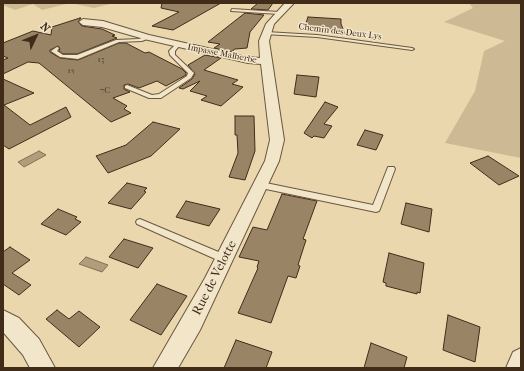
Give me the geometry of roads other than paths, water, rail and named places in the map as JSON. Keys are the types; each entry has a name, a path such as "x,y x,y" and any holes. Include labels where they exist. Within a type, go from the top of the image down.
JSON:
{"street":[{"name":"Rue de Velotte","path":"165,368 192,323 225,259 272,161 277,140 264,49 266,33 270,24 278,13 290,3"},
{"name":"Impasse Malherbe","path":"83,22 104,24 178,45 248,60 266,61"},
{"path":"3,320 11,325 31,347 43,368"},
{"path":"518,368 521,360"}],"lane":[{"path":"232,10 278,13"},
{"name":"Chemin des Deux Lys","path":"266,33 317,36 412,49"},
{"name":"Impasse Malherbe","path":"57,48 54,51 62,56 78,57 118,41 140,40 147,37"},
{"name":"Impasse Malherbe","path":"127,87 151,97 161,96 189,77 191,73 173,55 172,51 178,45"},
{"path":"261,185 376,209 391,169"},
{"path":"140,222 225,259"}]}
